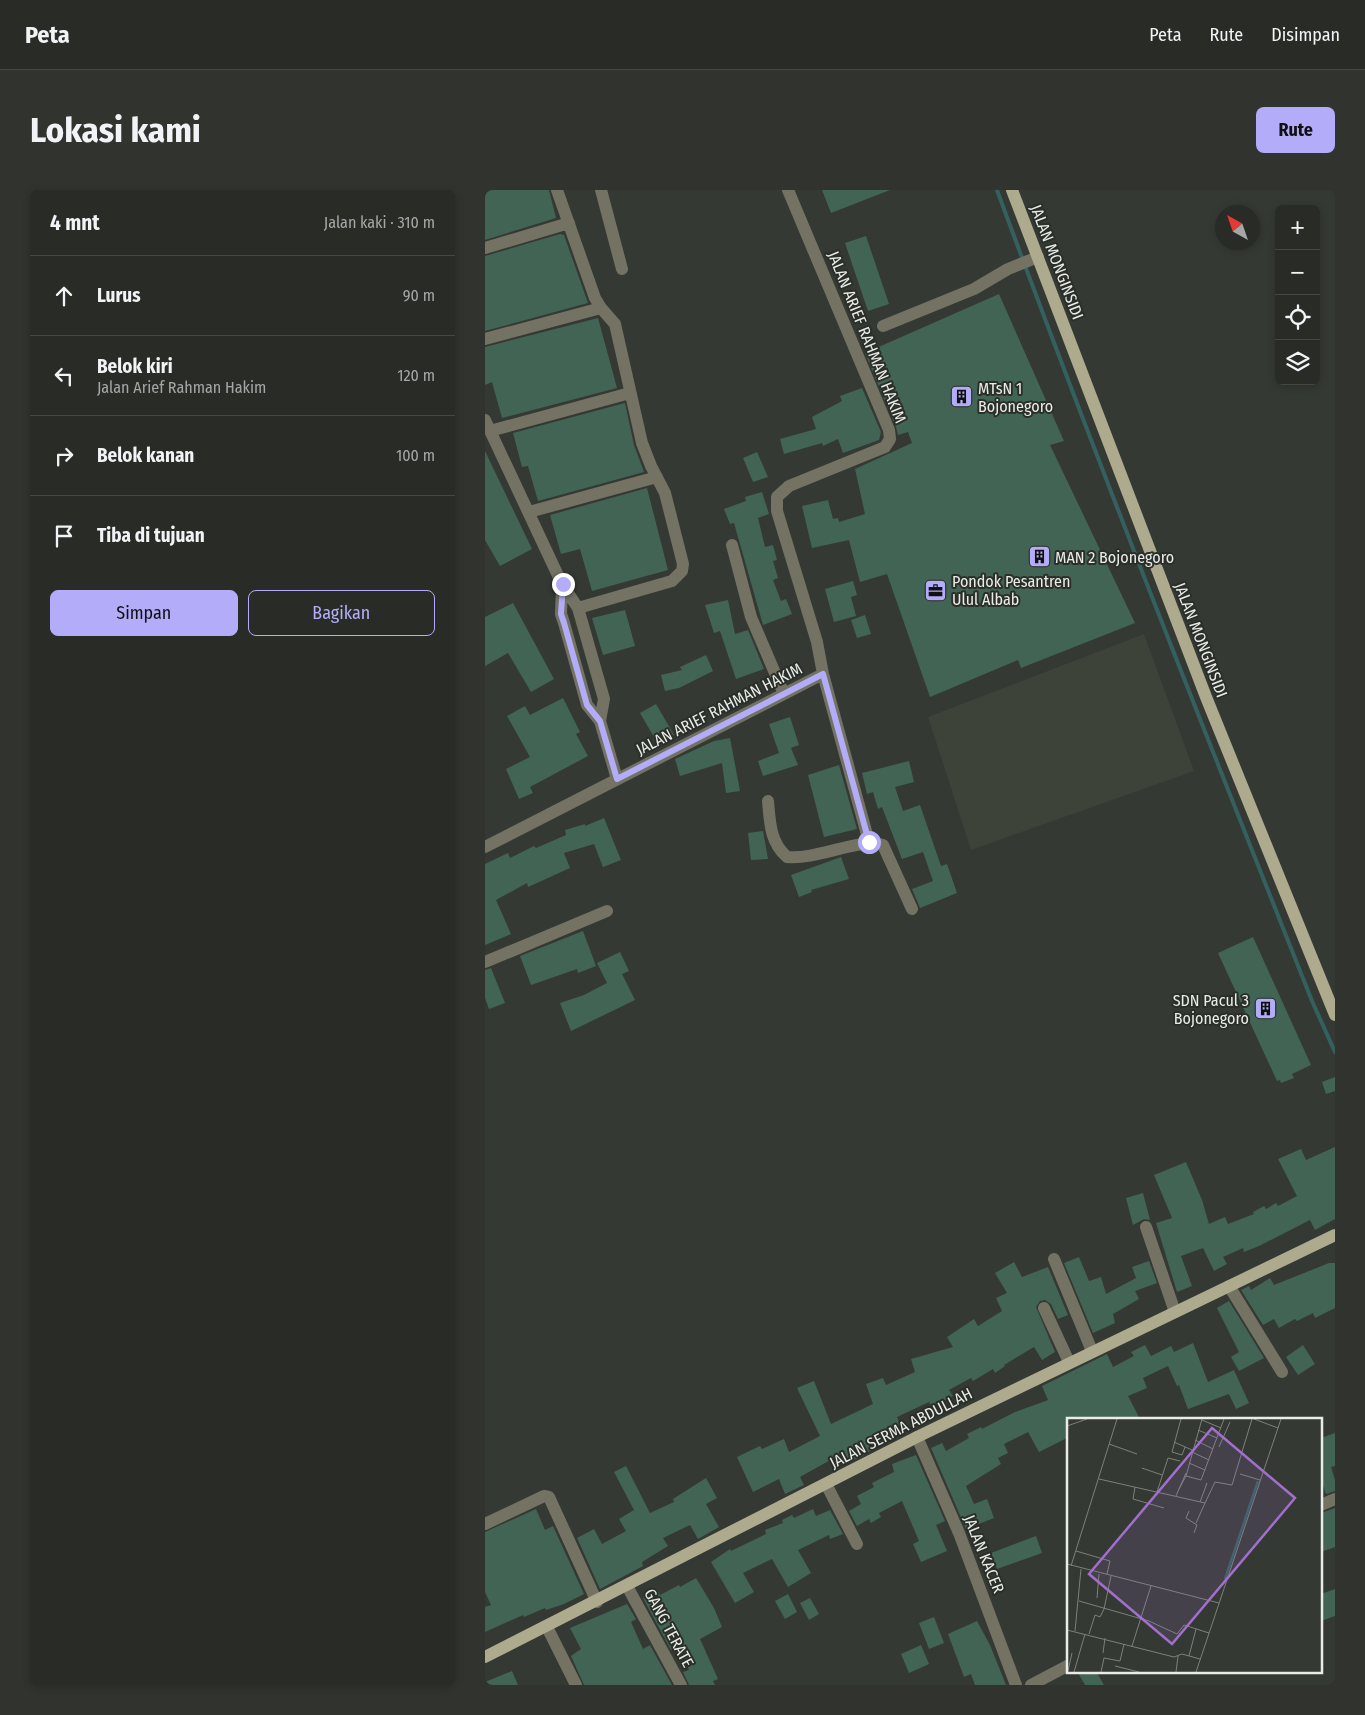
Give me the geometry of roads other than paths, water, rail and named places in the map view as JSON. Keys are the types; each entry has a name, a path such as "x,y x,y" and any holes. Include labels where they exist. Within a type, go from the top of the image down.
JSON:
{"main road":[{"name":"JALAN MONGINSIDI","path":"1012,190 1034,258 1206,697 1335,1015"},
{"name":"JALAN SERMA ABDULLAH","path":"485,1657 547,1628 917,1437 1335,1235"}],"street":[{"path":"557,190 601,308 615,324 642,443 670,508 683,556 682,571 671,581 580,613 564,623"},
{"path":"601,190 622,270"},
{"name":"JALAN ARIEF RAHMAN HAKIM","path":"485,847 823,674 817,642 777,511 777,497 789,486 885,447 890,439 889,430 788,190"},
{"path":"485,248 569,223"},
{"path":"883,326 974,289 1015,265 1034,258"},
{"path":"485,339 601,308"},
{"path":"600,721 604,700 580,613 563,584 486,423 630,393"},
{"path":"529,512 657,477"},
{"path":"732,545 751,617 785,694"},
{"path":"563,584 561,614 587,705 600,721 617,779"},
{"path":"823,674 869,842"},
{"path":"767,801 773,840 778,849 787,857 811,858 869,842 883,845 912,910"},
{"path":"485,962 607,911"},
{"path":"1145,1227 1175,1312"},
{"path":"1054,1259 1092,1351"},
{"path":"1229,1286 1282,1372"},
{"path":"1045,1308 1069,1362"},
{"name":"JALAN KACER","path":"917,1437 973,1568 1016,1685"},
{"path":"826,1484 857,1544"},
{"path":"485,1524 544,1496 549,1497 597,1602"},
{"path":"1323,1504 1335,1499"},
{"name":"GANG TERATE","path":"627,1586 681,1685"},
{"path":"547,1628 576,1685"},
{"path":"1031,1685 1067,1666"}],"waterway":[{"path":"997,190 1073,394 1152,597 1312,1001 1335,1052"}],"place":[{"name":"MTsN 1 Bojonegoro","path":"962,397"},
{"name":"MAN 2 Bojonegoro","path":"1039,557"},
{"name":"Pondok Pesantren Ulul Albab","path":"936,590"},
{"name":"SDN Pacul 3 Bojonegoro","path":"1265,1009"}]}
